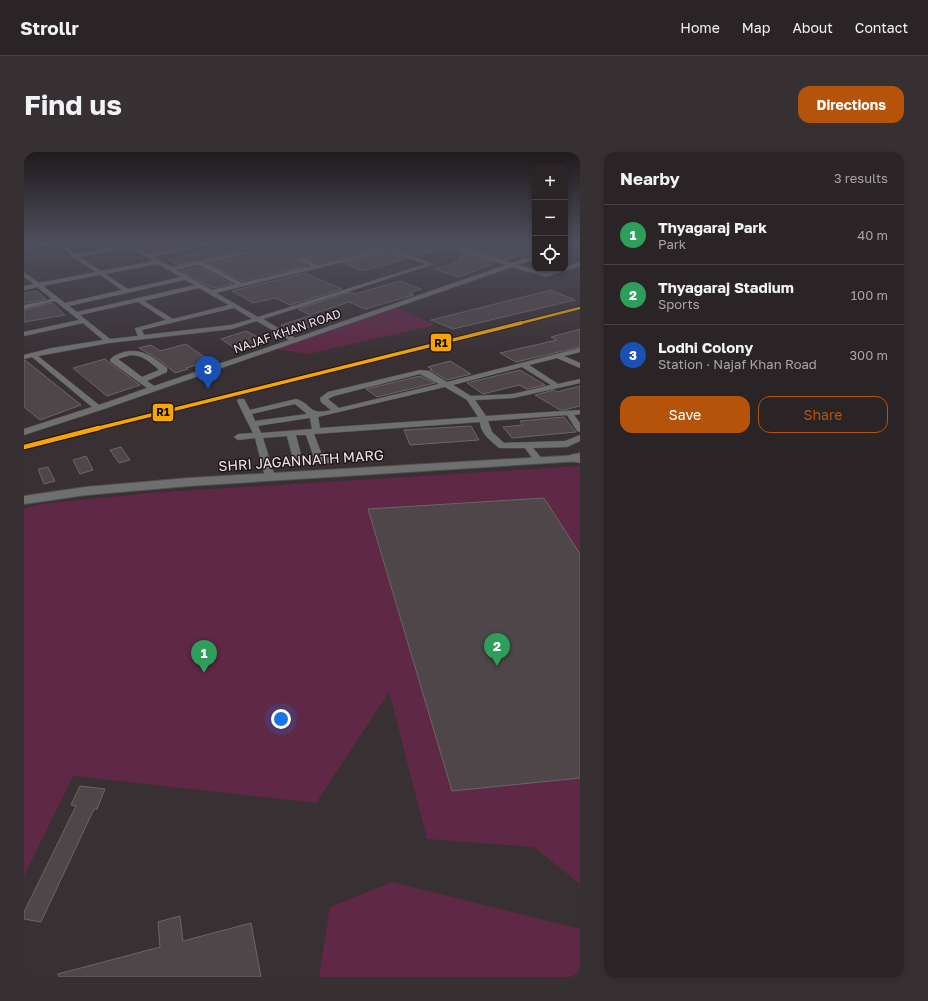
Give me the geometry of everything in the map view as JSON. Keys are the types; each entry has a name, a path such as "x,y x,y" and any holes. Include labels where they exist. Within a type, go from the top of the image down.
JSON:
{"street":[{"path":"33,280 109,341"},
{"path":"24,288 62,280"},
{"path":"111,280 127,291"},
{"path":"64,305 175,280"},
{"path":"190,280 294,340"},
{"path":"233,280 242,285"},
{"path":"211,292 261,280"},
{"path":"24,356 109,341 227,328 379,280"},
{"name":"NAJAF KHAN ROAD","path":"24,432 98,408 465,280"},
{"path":"77,314 200,286"},
{"path":"24,307 57,299"},
{"path":"139,300 172,321"},
{"path":"142,337 138,329 233,306"},
{"path":"24,334 84,321"},
{"path":"253,424 337,411 523,366 580,350"},
{"path":"141,380 164,370 143,354 138,352 133,352 115,358 114,360 153,389"},
{"path":"32,354 98,408"},
{"path":"558,356 580,366"},
{"path":"523,366 558,386"},
{"path":"337,411 324,400 324,398 331,394 416,372 426,373 470,398 484,419 484,425 488,433 502,446 567,444 580,438"},
{"path":"470,398 513,396 580,381"},
{"path":"241,401 258,435 270,477"},
{"path":"247,413 296,401 314,415"},
{"path":"279,405 293,418"},
{"path":"266,408 275,421"},
{"path":"238,437 580,412"},
{"path":"569,413 580,429"},
{"path":"314,415 312,431 319,460"},
{"path":"291,433 298,461"},
{"path":"527,445 538,460"},
{"name":"SHRI JAGANNATH MARG","path":"24,500 86,491 270,477 579,458"},
{"path":"288,462 331,460"}],"shaded area":[{"path":"393,306 436,325 307,354 272,348"},
{"path":"580,466 580,884 534,847 427,839 389,692 316,803 73,776 24,876 24,508 41,504 150,493"},
{"path":"392,882 580,929 580,977 319,977 330,907"}],"building":[{"path":"198,280 225,280 232,284 212,288"},
{"path":"275,280 322,280 342,289 290,305 275,298 253,303 232,291"},
{"path":"400,281 421,289 409,293 414,295 365,309 349,302 310,315 298,309 350,292 355,294"},
{"path":"551,290 575,300 453,329 431,320"},
{"path":"37,291 46,299 24,303 24,293"},
{"path":"52,303 65,315 24,322 24,310"},
{"path":"309,316 323,322 295,332 281,325"},
{"path":"580,329 580,347 516,362 500,353 557,340 551,337"},
{"path":"246,331 268,342 239,351 221,339"},
{"path":"186,344 210,361 175,373 158,359 139,348 151,345 160,351"},
{"path":"105,359 140,385 107,396 73,368"},
{"path":"24,360 81,405 40,420 24,407"},
{"path":"450,361 471,374 447,380 430,370 432,369 428,367"},
{"path":"520,370 545,385 527,389 519,385 483,394 467,383"},
{"path":"420,376 435,383 377,397 366,389"},
{"path":"580,386 580,406 564,410 560,410 535,395 554,390 557,392"},
{"path":"564,417 576,432 512,438 503,427 523,425 520,421"},
{"path":"471,426 479,440 410,445 404,430"},
{"path":"121,447 130,460 119,463 110,450"},
{"path":"86,456 93,470 80,474 73,460"},
{"path":"48,467 55,481 44,484 38,469"},
{"path":"544,498 580,554 580,778 452,791 368,509"},
{"path":"80,786 105,789 97,809 94,809 41,922 24,919 24,912 76,806 71,805"},
{"path":"180,916 183,941 251,923 261,977 59,977 58,974 160,947 158,922"}],"transit line":[{"name":"R1","path":"24,447 580,308"}],"place":[{"name":"Lodhi Colony","path":"208,389"},
{"name":"Thyagaraj Stadium","path":"497,666"},
{"name":"Thyagaraj Park","path":"204,673"}]}
